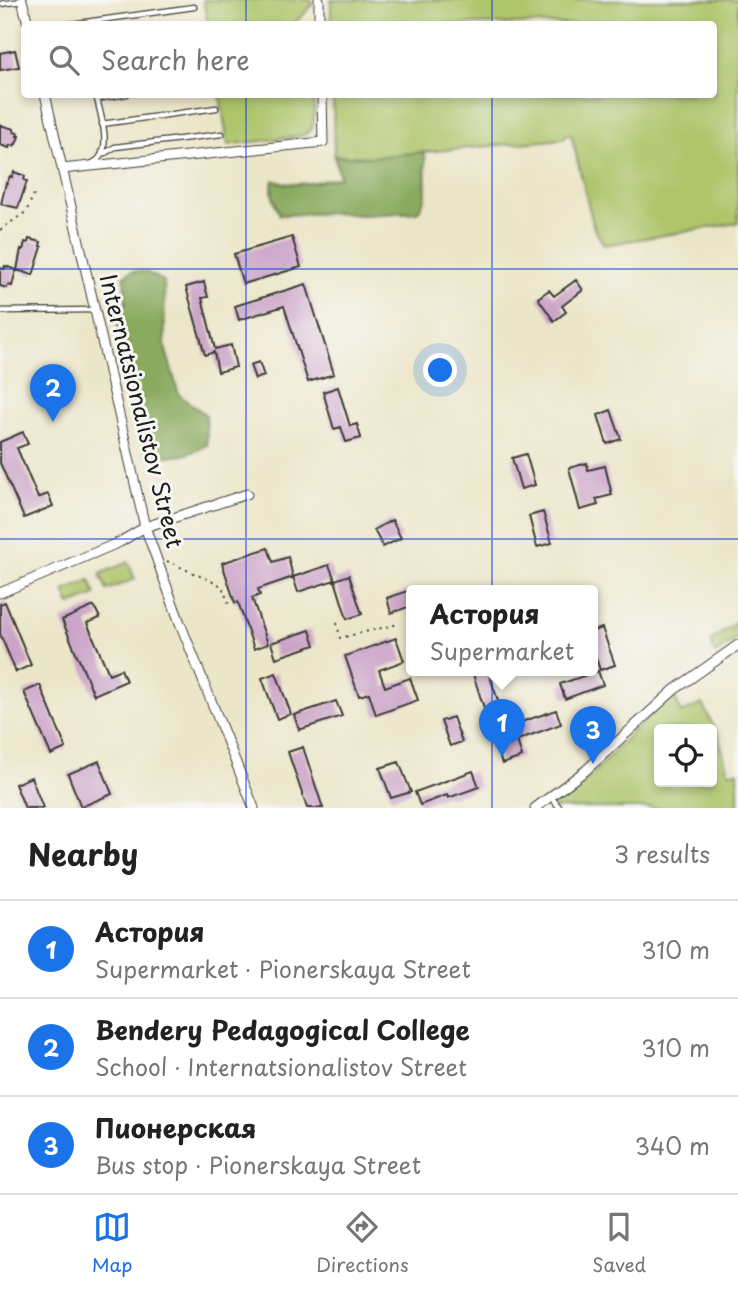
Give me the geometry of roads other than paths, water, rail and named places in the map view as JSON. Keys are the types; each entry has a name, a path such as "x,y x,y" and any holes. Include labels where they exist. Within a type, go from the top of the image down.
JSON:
{"street":[{"path":"24,0 28,21"},
{"path":"319,0 319,21"},
{"name":"Internatsionalistov Street","path":"46,98 145,527 254,808"},
{"path":"62,169 323,142 321,98"},
{"path":"0,593 120,542 145,527 247,494"},
{"path":"535,808 585,771 674,690 738,645"}],"lane":[{"path":"0,4 24,0"},
{"path":"100,21 194,7"},
{"path":"86,166 100,159 104,147 96,98"},
{"path":"102,124 216,108"},
{"path":"102,152 115,147 222,134"},
{"path":"0,312 95,310"},
{"path":"551,796 560,808"}],"place":[{"name":"Bendery Pedagogical College","path":"53,422"},
{"name":"Астория","path":"502,757"},
{"name":"Пионерская","path":"593,764"}]}
